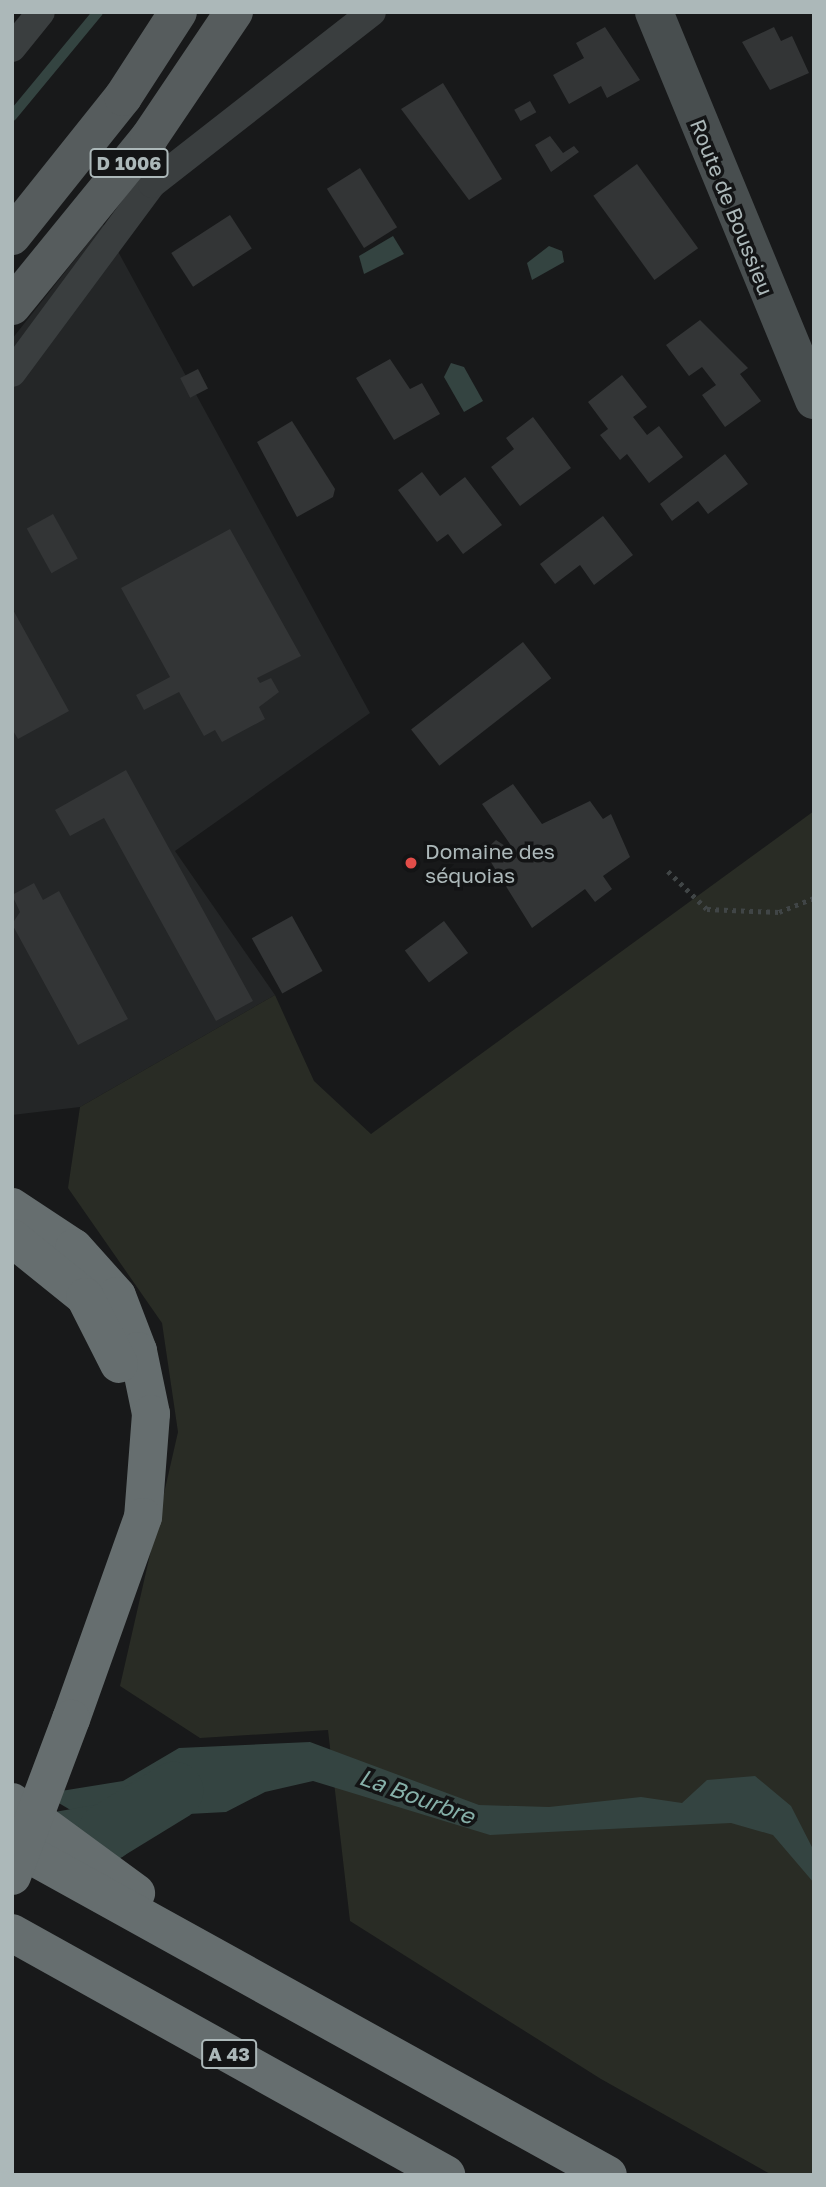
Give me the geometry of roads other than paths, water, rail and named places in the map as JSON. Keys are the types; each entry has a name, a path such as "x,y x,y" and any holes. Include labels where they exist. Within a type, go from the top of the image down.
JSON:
{"highway":[{"path":"12,1206 74,1248 117,1296 138,1351 151,1414 143,1517 62,1718 12,1827"},
{"path":"12,1238 85,1297 118,1360 131,1427 123,1514 12,1876"},
{"path":"12,1802 124,1883 226,1964"},
{"path":"12,1845 608,2175"},
{"name":"A 43","path":"12,1933 446,2175"}],"main road":[{"name":"D 1006","path":"12,236 123,97 178,12"},
{"name":"D 1006","path":"12,306 149,138 234,12"}],"street":[{"path":"12,48 41,12"},
{"path":"12,373 152,184 372,12"},
{"name":"Route de Boussieu","path":"654,12 814,400"}],"water":[{"path":"393,236 404,254 364,274 359,256"},
{"path":"549,246 562,251 564,262 532,280 527,263"},
{"path":"451,363 464,367 483,401 464,412 444,377"},
{"path":"310,1742 479,1805 549,1807 641,1797 682,1803 707,1780 755,1776 791,1806 814,1851 814,1883 773,1835 731,1823 490,1835 313,1781 265,1792 226,1812 188,1814 135,1848 57,1802 61,1791 123,1781 179,1748"}],"waterway":[{"path":"12,116 98,12"},
{"name":"La Bourbre","path":"12,1849 107,1832 174,1791"}],"place":[{"name":"Domaine des séquoias","path":"411,863"}]}
